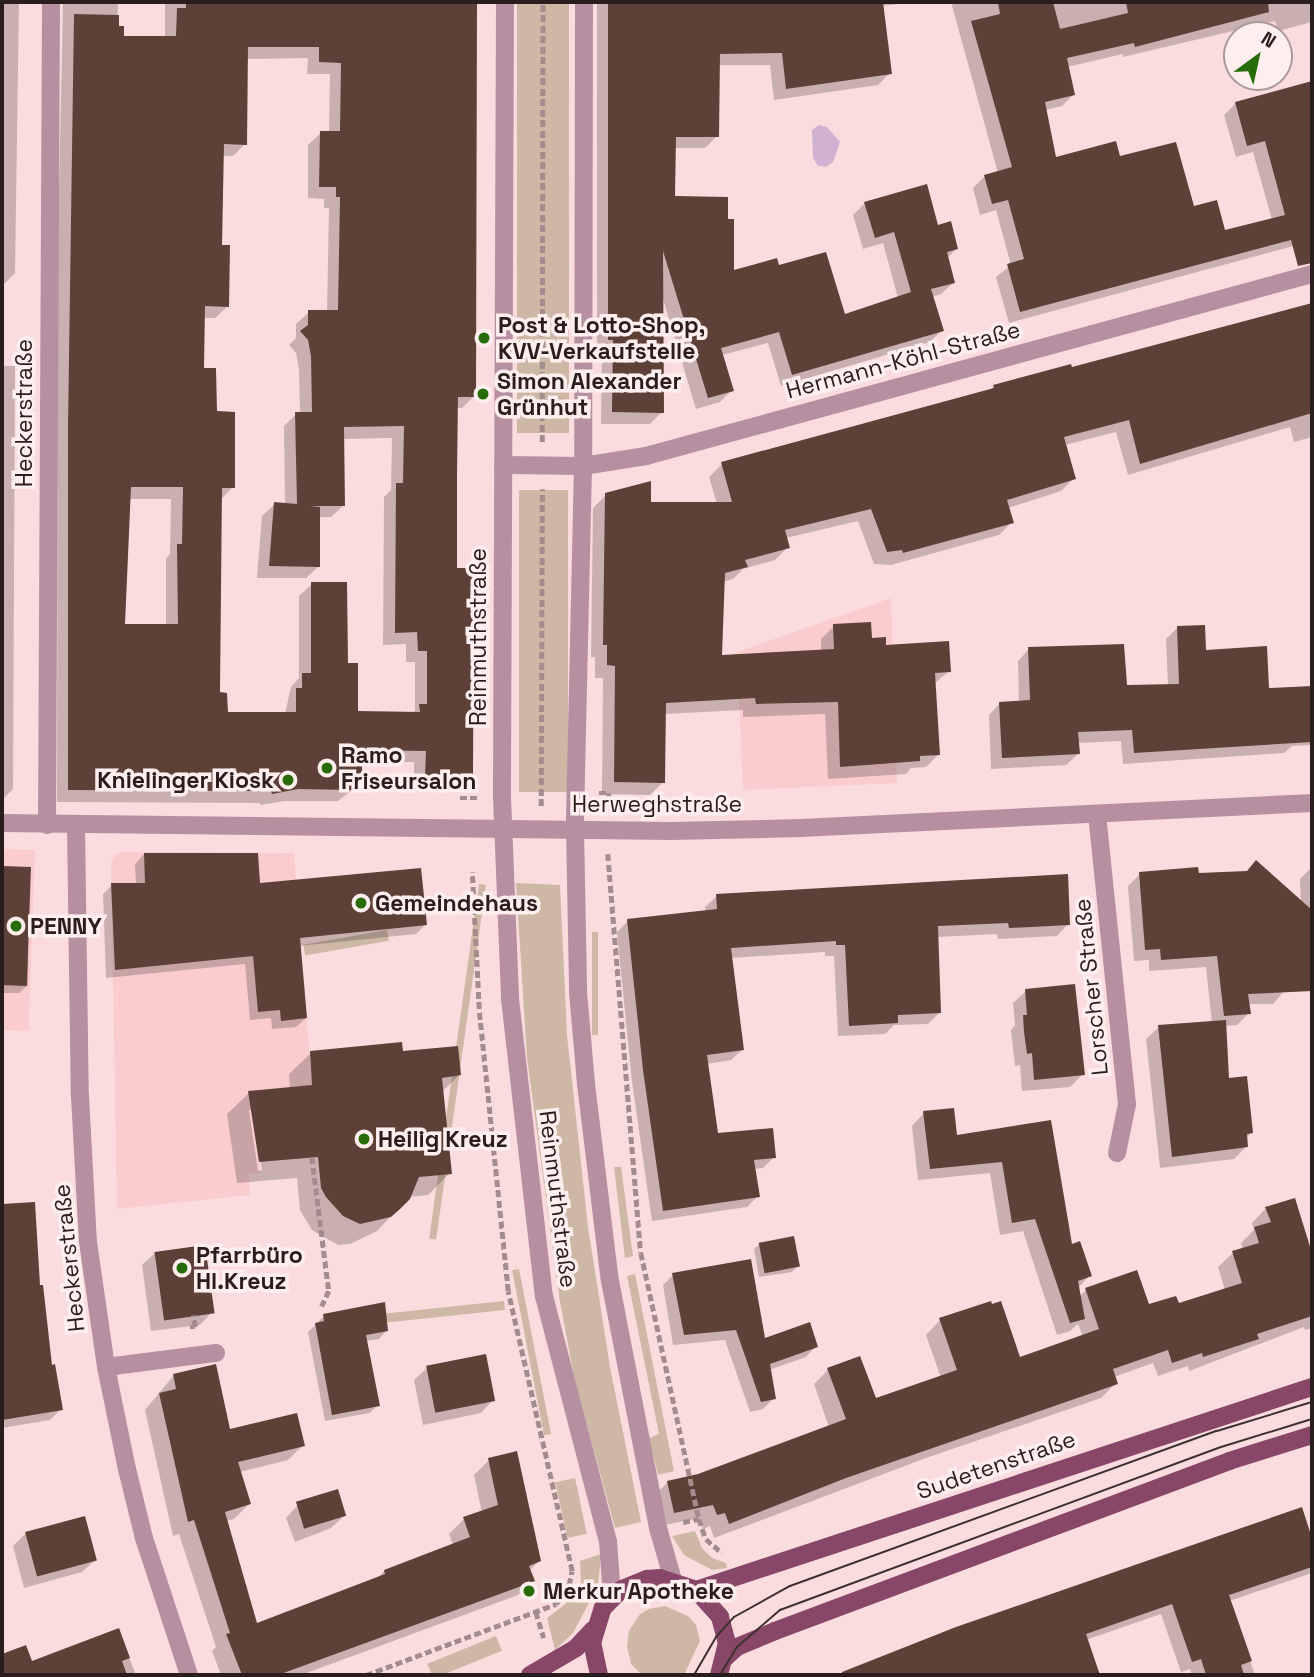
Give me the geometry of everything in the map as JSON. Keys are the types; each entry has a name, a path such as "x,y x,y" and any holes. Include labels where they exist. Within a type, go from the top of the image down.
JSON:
{"main road":[{"name":"Sudetenstraße","path":"696,1590 1312,1387"},
{"path":"723,1669 737,1647 775,1631 1216,1466 1312,1435"},
{"path":"599,1675 592,1656 593,1630 597,1619 612,1597 622,1589 647,1579 673,1580 696,1590 720,1616 727,1643 723,1669"},
{"path":"530,1675 576,1648 593,1630"}],"street":[{"name":"Heckerstraße","path":"47,825 51,2"},
{"name":"Reinmuthstraße","path":"505,2 502,827 510,999 544,1296 608,1541 612,1597"},
{"name":"Reinmuthstraße","path":"584,2 583,466 575,829 578,992 586,1084 610,1281 658,1528 673,1580"},
{"name":"Hermann-Köhl-Straße","path":"503,465 583,466 659,452 1312,274"},
{"name":"Herweghstraße","path":"2,823 608,830 802,828 1312,803"},
{"name":"Lorscher Straße","path":"1097,814 1127,1104 1117,1153"},
{"name":"Heckerstraße","path":"76,825 80,1110 88,1242 106,1367 144,1538 189,1675"},
{"path":"106,1367 216,1353"}],"path":[{"path":"541,828 543,2"},
{"path":"576,793 609,793 608,874 641,1253 699,1519 706,1539 717,1552 736,1556 744,1576"},
{"path":"312,1157 329,1291 322,1306"},
{"path":"193,1315 195,1327"},
{"path":"366,1675 536,1612"}],"shaded area":[{"path":"517,2 569,2 569,433 517,433"},
{"path":"819,125 827,127 840,142 833,162 826,167 818,166 813,158 812,130"},
{"path":"519,490 568,490 568,792 519,792"},
{"path":"891,598 897,783 743,790 737,652"},
{"name":"PENNY","path":"2,849 35,850 29,1031 2,1030"},
{"path":"294,853 312,1086 254,1126 261,1173 249,1174 250,1195 117,1209 111,862 116,854"},
{"path":"516,883 560,885 567,1035 588,1227 610,1367 641,1522 615,1528 575,1382 560,1302 527,1058"},
{"path":"479,884 486,885 436,1239 429,1239"},
{"path":"387,930 389,941 305,956 303,945"},
{"path":"592,932 598,932 598,1035 592,1035"},
{"path":"614,1167 621,1167 633,1256 625,1258"},
{"path":"519,1269 551,1434 544,1435 512,1270"},
{"path":"635,1274 674,1471 658,1475 649,1438 659,1434 627,1276"},
{"path":"504,1301 505,1310 387,1322 386,1313"},
{"path":"575,1478 587,1534 567,1538 555,1482"},
{"path":"695,1531 702,1548 712,1558 726,1563 727,1568 712,1570 684,1555 672,1536"},
{"path":"601,1554 598,1586 573,1633 555,1650 547,1618 573,1598 581,1582 580,1561"},
{"path":"665,1606 688,1616 696,1625 700,1641 684,1675 642,1675 631,1664 627,1646 629,1631 640,1614"},
{"path":"496,1636 502,1651 442,1675 432,1675 427,1664"}],"building":[{"path":"186,2 477,2 476,397 458,397 457,477 457,568 474,568 473,777 425,777 426,751 362,750 362,784 353,784 352,790 298,789 272,794 271,791 68,790 68,428 74,14 119,15 119,26 124,26 124,36 176,36 177,8 186,8","holes":["248,47 319,47 319,62 341,63 340,131 320,131 319,187 336,187 336,197 340,197 338,310 308,310 308,325 300,331 308,340 311,356 312,412 295,412 297,504 274,502 269,566 320,567 320,507 310,506 345,506 344,427 404,426 403,483 396,483 395,633 417,632 418,651 427,651 427,704 419,704 420,712 358,711 358,663 348,663 347,582 311,582 311,673 302,673 302,688 296,688 296,712 228,712 227,693 220,692 222,488 235,488 235,412 217,411 216,368 204,368 205,306 229,307 230,245 222,245 224,144 247,145","131,487 183,487 182,544 177,544 178,624 125,624"]},
{"path":"608,2 883,2 892,74 786,89 782,53 720,54 719,137 676,137 675,196 728,197 728,219 734,219 734,270 777,258 779,265 826,252 845,314 911,292 894,232 875,238 864,202 927,184 938,225 951,221 958,249 947,252 955,283 931,289 944,331 792,375 779,332 721,348 734,391 708,398 663,251 664,413 612,412 613,340 608,340"},
{"path":"998,2 1053,2 1060,29 1128,13 1126,2 1268,2 1269,12 1235,21 1223,21 1223,24 1135,47 1134,43 1067,58 1075,95 1045,102 1056,157 1116,141 1120,156 1176,142 1194,206 1217,200 1225,230 1285,215 1265,141 1247,146 1235,102 1275,91 1293,91 1293,86 1312,81 1312,263 1298,266 1291,240 1020,312 1007,264 1024,259 1008,200 992,204 984,175 1012,167 971,21 1000,14"},
{"path":"1312,303 1312,413 1140,464 1129,420 1064,437 1076,479 1007,500 1014,523 903,553 902,550 887,552 871,509 785,530 790,548 745,560 748,567 725,573 722,655 834,649 833,624 871,622 872,638 886,637 886,645 949,641 951,672 935,673 940,755 920,756 920,761 840,767 838,702 756,704 755,698 666,703 665,783 614,782 615,666 607,665 607,645 603,645 605,493 651,481 651,502 732,502 721,462 994,388 993,385 1071,364 1072,367"},
{"path":"1205,625 1206,650 1267,646 1269,688 1312,686 1312,742 1134,753 1132,730 1078,732 1080,754 1002,758 999,702 1030,700 1028,647 1124,644 1127,685 1179,684 1177,626"},
{"path":"144,853 258,853 260,883 421,868 427,925 300,938 307,1018 281,1021 280,1010 258,1012 253,956 115,970 111,883 145,883"},
{"path":"1256,860 1312,910 1312,991 1248,994 1251,1014 1224,1016 1217,956 1161,960 1160,949 1145,950 1139,872 1198,867 1199,873 1247,871"},
{"name":"PENNY","path":"2,866 31,867 27,986 2,985"},
{"path":"1068,874 1070,925 1009,928 1008,923 938,926 941,1013 898,1015 898,1023 849,1026 845,945 836,945 836,941 731,948 744,1050 707,1055 718,1133 773,1128 776,1158 754,1160 760,1197 663,1211 643,1070 627,919 717,909 716,894"},
{"path":"1075,984 1085,1075 1034,1080 1032,1053 1027,1054 1024,1032 1023,1015 1027,1015 1025,989"},
{"path":"1226,1020 1229,1078 1247,1076 1253,1133 1247,1134 1248,1147 1172,1157 1158,1025"},
{"name":"Heilig Kreuz","path":"402,1042 403,1051 458,1046 461,1075 442,1078 452,1174 419,1177 410,1199 391,1217 360,1224 343,1216 326,1197 321,1188 318,1157 259,1162 248,1091 312,1085 310,1051"},
{"path":"954,1108 957,1135 1051,1120 1072,1244 1080,1241 1092,1276 1078,1281 1085,1319 1070,1323 1035,1219 1012,1223 1002,1162 930,1169 923,1111"},
{"path":"1295,1198 1312,1253 1312,1316 1257,1334 1259,1339 1203,1357 1202,1353 1172,1363 1168,1350 1113,1369 1118,1384 846,1478 729,1524 725,1513 717,1515 713,1505 674,1513 667,1481 698,1474 846,1419 827,1368 860,1356 876,1398 957,1370 939,1318 991,1301 992,1304 1001,1301 1020,1357 1099,1329 1085,1288 1137,1270 1149,1304 1176,1296 1179,1303 1242,1283 1232,1251 1259,1243 1254,1227 1271,1222 1265,1207"},
{"path":"35,1202 40,1285 43,1285 52,1365 55,1364 63,1410 2,1420 2,1204"},
{"path":"794,1236 800,1266 765,1273 759,1243"},
{"name":"Pfarrbüro Hl.Kreuz","path":"205,1245 215,1313 164,1320 154,1252"},
{"path":"751,1259 765,1338 810,1322 818,1347 770,1364 776,1399 761,1402 736,1330 684,1335 672,1273"},
{"path":"385,1302 388,1331 366,1335 380,1406 332,1415 315,1323 324,1321 323,1314"},
{"path":"486,1354 495,1401 435,1413 426,1366"},
{"path":"216,1364 230,1429 297,1413 305,1446 238,1462 251,1504 225,1512 257,1623 385,1574 384,1570 470,1537 463,1517 498,1505 488,1458 517,1451 541,1561 529,1566 535,1581 278,1675 242,1675 226,1634 230,1633 194,1520 188,1522 159,1393 176,1389 173,1374"},
{"path":"338,1489 346,1516 304,1529 296,1502"},
{"path":"1302,1507 1312,1538 1312,1567 1229,1595 1252,1661 1241,1665 1244,1675 1206,1675 1201,1659 1192,1662 1172,1604 1086,1634 1100,1675 842,1675 842,1672 956,1627"},
{"path":"85,1516 97,1560 37,1576 25,1532"},
{"path":"119,1628 130,1658 122,1661 127,1675 2,1675 2,1654 26,1645 32,1661"}],"tram line":[{"path":"694,1675 716,1637 734,1617 790,1586 1217,1431 1312,1402"},
{"path":"720,1675 737,1647 780,1610 1221,1447 1312,1419"}],"place":[{"name":"Post & Lotto-Shop, KVV-Verkaufstelle","path":"484,338"},
{"name":"Simon Alexander Grünhut","path":"483,394"},
{"name":"Ramo Friseursalon","path":"327,768"},
{"name":"Knielinger Kiosk","path":"288,780"},
{"name":"Gemeindehaus","path":"361,903"},
{"name":"PENNY","path":"16,926"},
{"name":"Heilig Kreuz","path":"364,1139"},
{"name":"Pfarrbüro Hl.Kreuz","path":"182,1268"},
{"name":"Merkur Apotheke","path":"529,1591"}]}
